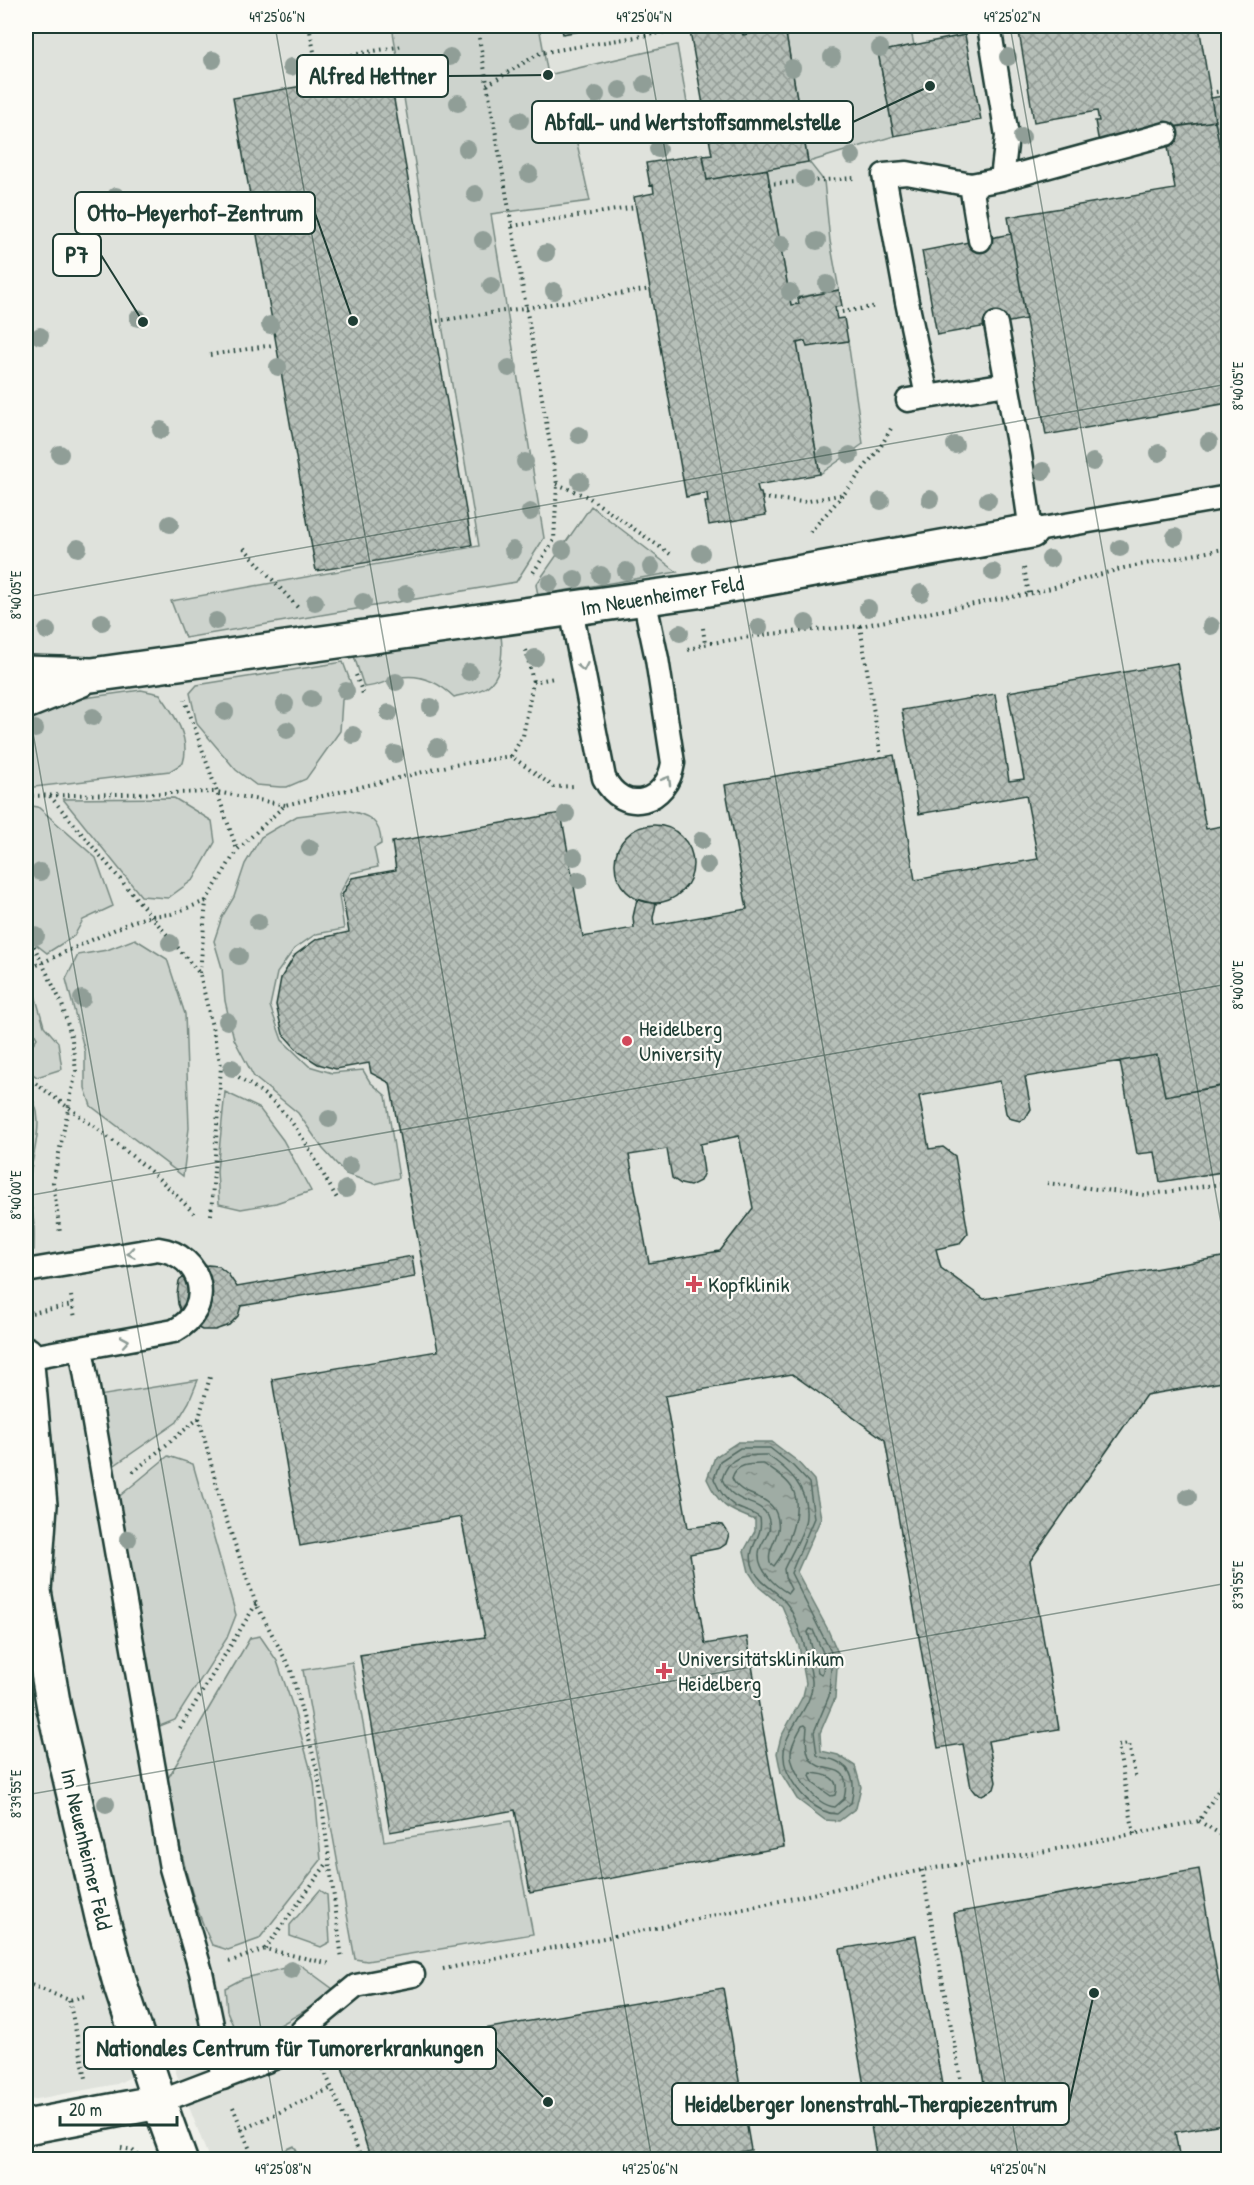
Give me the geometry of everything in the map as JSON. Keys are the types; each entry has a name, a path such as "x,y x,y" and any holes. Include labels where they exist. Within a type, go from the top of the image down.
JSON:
{"street":[{"name":"Im Neuenheimer Feld","path":"26,674 92,675 519,617 697,591 1031,531"},
{"name":"Im Neuenheimer Feld","path":"26,702 92,675"},
{"name":"Im Neuenheimer Feld","path":"26,1356 40,1505 30,1579 54,1708 99,1906 121,1987 180,2160"},
{"path":"26,2127 159,2102"}],"lane":[{"path":"988,26 1007,136 1002,179"},
{"path":"1007,384 918,398 907,302 884,175 907,172 971,185 1002,179 1166,134"},
{"path":"971,185 980,240"},
{"path":"996,324 1031,531"},
{"name":"Im Neuenheimer Feld","path":"1031,531 1228,497"},
{"path":"571,609 600,765 609,788 620,797 632,801 645,799 666,786 674,763 657,658 644,598"},
{"path":"26,1270 158,1249 182,1256 193,1268 200,1283 200,1299 193,1315 182,1327 166,1334 26,1356"},
{"path":"81,1348 171,1868 201,1972 223,2078"},
{"path":"159,2102 277,2058 306,2027 356,1986 413,1975"}],"path":[{"path":"309,26 318,75"},
{"path":"477,26 528,307 557,484 554,540 517,598 533,682"},
{"path":"487,85 540,53 689,28"},
{"path":"316,62 403,46"},
{"path":"1210,93 1228,90"},
{"path":"768,184 824,181"},
{"path":"512,226 636,207"},
{"path":"437,321 651,288"},
{"path":"836,313 907,302"},
{"path":"210,355 273,345"},
{"path":"762,498 804,502 844,494 881,446"},
{"path":"557,484 588,497 674,557 697,591"},
{"path":"244,548 309,621 332,643"},
{"path":"738,639 860,626 1029,594 1124,568 1228,548"},
{"path":"860,626 881,757"},
{"path":"163,665 180,687 237,850"},
{"path":"26,796 218,792 285,805 448,766 511,756 554,787 591,784 609,788"},
{"path":"50,796 200,974"},
{"path":"211,1215 221,1066 200,974 206,901 237,850 285,805"},
{"path":"26,970 131,922 151,916 171,914 206,901"},
{"path":"26,930 62,1004 72,1041 75,1071 53,1182 65,1264 81,1348"},
{"path":"221,1066 273,1101 295,1127 338,1200"},
{"path":"26,1076 126,1148 176,1193 197,1217"},
{"path":"1047,1183 1145,1195 1228,1183"},
{"path":"26,1314 72,1305"},
{"path":"211,1373 199,1418 224,1513 256,1604 291,1670 318,1774 344,1968 356,1986"},
{"path":"107,1493 199,1418"},
{"path":"155,1770 256,1604"},
{"path":"1134,1834 1118,1746 1129,1744 1136,1780"},
{"path":"1199,1821 1228,1774"},
{"path":"413,1975 661,1927 922,1870 1041,1852 1199,1821 1228,1839"},
{"path":"265,1949 329,1861"},
{"path":"922,1870 962,2086"},
{"path":"26,1983 69,2000 121,1987"},
{"path":"306,2027 362,2160"},
{"path":"223,2078 254,2160"},
{"path":"241,2130 332,2088"}],"shaded area":[{"name":"Heidelberg University","path":"26,26 1228,26 1228,2159 209,2159 170,2057 117,2084 26,2101"},
{"path":"392,26 539,26 548,75 677,45 691,126 576,139 590,201 491,214 544,538 516,582 185,638 171,601 479,546"},
{"path":"741,26 910,26 914,45 878,52 894,136 809,162 824,181 830,241 839,290 798,297 799,304 791,305 767,169 808,162 785,29 743,35"},
{"path":"805,341 807,347 848,341 863,444 820,474 797,343"},
{"path":"591,506 677,572 538,595 536,585"},
{"path":"501,636 501,661 495,678 483,689 454,697 435,683 413,677 397,678 364,687 354,656"},
{"path":"343,662 352,686 351,694 342,700 340,731 306,779 287,787 256,785 236,770 197,724 190,693 197,685"},
{"path":"141,690 160,694 176,718 185,744 183,763 170,771 26,788 26,713 70,700"},
{"path":"174,798 212,821 215,842 194,879 168,898 141,896 63,799"},
{"path":"26,805 38,807 96,858 113,906 83,920 74,936 47,953 33,942 26,923"},
{"path":"346,810 367,816 379,829 381,844 374,848 378,867 351,873 339,895 344,929 316,934 294,949 277,973 270,1006 282,1040 309,1066 332,1073 363,1070 370,1082 386,1096 399,1178 375,1184 346,1174 323,1149 298,1113 254,1077 234,1039 225,1001 222,968 214,941 222,917 234,897 245,864 261,837 297,816"},
{"path":"135,939 167,959 185,1014 189,1128 183,1176 91,1106 85,1088 85,1052 66,979 78,955 107,950"},
{"path":"26,984 35,995 44,1026 58,1042 62,1069 37,1077 26,1070 26,1053 37,1038 26,1023"},
{"path":"26,1089 37,1111 38,1123 29,1188 34,1225 34,1250 26,1253"},
{"path":"225,1092 259,1108 283,1140 311,1191 276,1203 241,1209 219,1204 217,1171"},
{"path":"198,1380 177,1422 109,1469 92,1397"},
{"path":"168,1456 193,1464 236,1615 227,1638 175,1720 160,1726 127,1568 116,1499"},
{"path":"260,1636 277,1661 294,1710 314,1782 321,1860 259,1939 228,1950 212,1945 203,1925 184,1864 167,1780 250,1638"},
{"path":"352,1662 384,1841 511,1821 533,1934 367,1961 355,1959 303,1670"},
{"path":"320,1890 327,1895 330,1942 321,1947 290,1936 290,1925"},
{"path":"299,1964 337,1992 242,2047 227,2011 225,1988 242,1979"},
{"path":"294,2146 301,2159 281,2159 278,2153"}],"water":[{"path":"738,1442 772,1442 797,1461 814,1480 821,1518 797,1572 838,1653 835,1698 820,1733 821,1751 838,1755 855,1766 861,1787 856,1808 839,1821 825,1820 797,1799 781,1773 777,1753 781,1737 803,1696 806,1683 799,1646 782,1606 759,1587 749,1572 744,1551 755,1531 755,1520 725,1506 716,1496 707,1479 715,1457"}],"building":[{"path":"561,26 610,26 563,34"},
{"path":"689,26 741,26 743,35 785,28 808,162 707,180 703,156 712,155"},
{"path":"1018,26 1199,26 1215,121 1156,130 1099,143 1095,121 1099,121 1097,111 1034,122"},
{"path":"965,35 981,120 894,136 878,52"},
{"path":"389,71 472,545 316,571 233,98"},
{"path":"1228,95 1228,148 1220,149 1211,98"},
{"path":"1215,121 1220,149 1228,148 1228,403 1046,435 1008,217 1175,189 1165,128"},
{"path":"703,154 707,180 767,169 791,305 799,304 798,298 839,290 842,306 835,307 837,319 844,318 848,341 807,347 805,341 797,343 820,474 757,485 766,515 709,525 705,502 708,502 707,493 686,497 634,197 654,193 653,185 650,186 646,163"},
{"path":"1011,234 1026,319 937,335 922,251"},
{"name":"Kopfklinik","path":"1177,663 1206,829 1228,825 1228,1085 1165,1096 1157,1055 1025,1077 1031,1109 1025,1119 1020,1121 1009,1118 1006,1113 1000,1081 919,1096 929,1149 943,1147 955,1156 968,1233 959,1244 936,1249 941,1268 984,1299 1228,1256 1228,1381 1146,1395 1030,1561 1059,1729 988,1741 996,1782 994,1789 982,1795 975,1793 971,1788 963,1744 938,1748 885,1440 792,1374 665,1396 688,1528 723,1525 729,1534 726,1544 720,1548 690,1554 705,1644 747,1637 784,1847 530,1893 515,1810 390,1832 360,1655 485,1637 461,1517 300,1546 272,1379 438,1351 390,1083 371,1073 369,1063 336,1069 318,1064 299,1052 283,1034 276,1005 281,978 295,955 317,939 349,932 342,895 352,878 396,870 392,842 561,813 583,937 634,928 633,917 637,899 656,904 654,925 747,909 725,785 894,755 915,880 1038,859 1026,795 919,814 902,710 995,694 1009,781 1024,779 1008,692","holes":["739,1136 753,1208 720,1251 649,1263 629,1155 667,1149 672,1178 681,1184 690,1186 700,1181 704,1172 700,1144"]},
{"path":"654,825 669,828 686,842 693,864 690,879 676,896 654,903 639,900 622,886 615,864 618,849 632,832"},
{"path":"26,1028 31,1037 26,1047"},
{"path":"1157,1055 1165,1096 1227,1085 1228,1171 1160,1182 1155,1152 1137,1154 1120,1061"},
{"path":"412,1256 415,1277 241,1306 238,1316 229,1325 215,1330 202,1330 192,1325 183,1317 178,1304 179,1281 198,1267 218,1266 228,1274 237,1287"},
{"path":"1199,1869 1228,2036 1228,2123 1175,2132 1180,2160 877,2160 840,1949 916,1936 945,2102 986,2095 954,1913"},
{"path":"723,1988 751,2150 718,2156 719,2160 371,2160 338,2054"}],"place":[{"name":"Alfred Hettner","path":"548,75"},
{"name":"Abfall- und Wertstoffsammelstelle","path":"930,86"},
{"name":"Otto-Meyerhof-Zentrum","path":"353,321"},
{"name":"P7","path":"143,322"},
{"name":"Heidelberg University","path":"627,1041"},
{"name":"Kopfklinik","path":"694,1284"},
{"name":"Universitätsklinikum Heidelberg","path":"664,1671"},
{"name":"Heidelberger Ionenstrahl-Therapiezentrum","path":"1094,1993"},
{"name":"Nationales Centrum für Tumorerkrankungen","path":"548,2102"}]}
